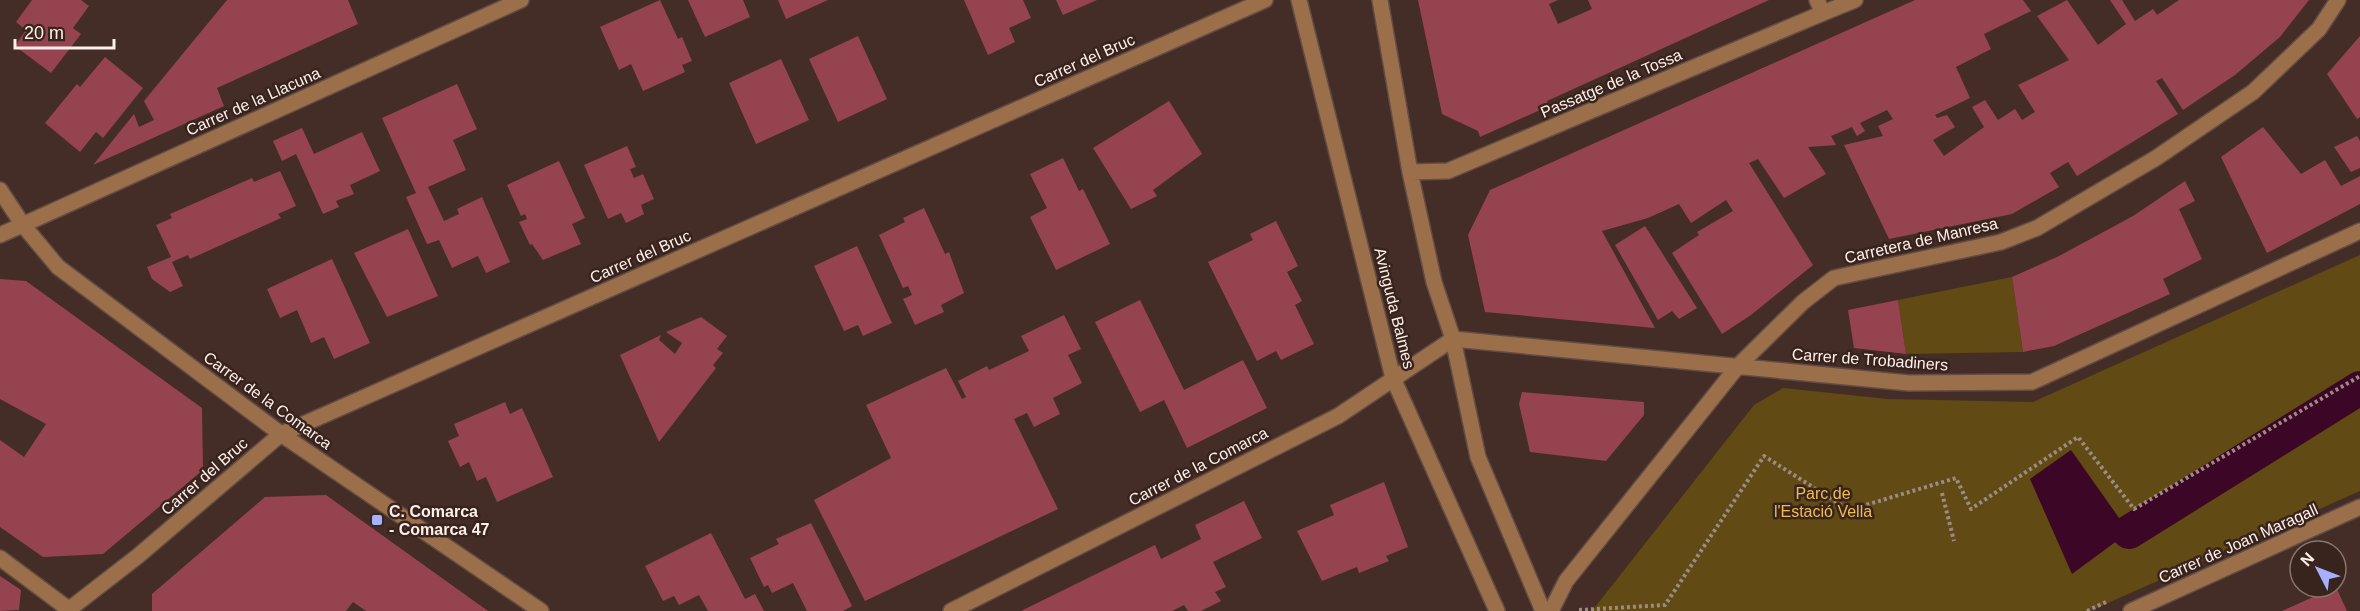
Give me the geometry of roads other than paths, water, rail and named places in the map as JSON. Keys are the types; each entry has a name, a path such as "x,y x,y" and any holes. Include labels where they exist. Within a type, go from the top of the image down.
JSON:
{"street":[{"name":"Carrer de la Llacuna","path":"0,235 521,0"},
{"name":"Carrer del Bruc","path":"69,610 138,556 281,434 1264,0"},
{"name":"Avinguda Balmes","path":"1299,0 1393,378 1497,611"},
{"path":"1380,0 1410,172 1434,282 1453,339 1478,457 1543,611"},
{"name":"Passatge de la Tossa","path":"1410,172 1448,171 1820,6 1855,0"},
{"name":"Carretera de Manresa","path":"1551,611 1566,581 1738,366 1803,302 1834,278 2001,242 2037,228 2156,158 2253,92 2319,29 2338,0"},
{"name":"Carrer de la Comarca","path":"0,190 23,225 58,267 281,434 541,611"},
{"name":"Carrer de Trobadiners","path":"1453,339 1909,383 2032,382 2360,231"},
{"name":"Carrer de la Comarca","path":"951,611 1338,416 1453,339"},
{"name":"Carrer de Joan Maragall","path":"2131,611 2152,607 2360,507"},
{"path":"0,558 69,610"}],"waterway":[{"path":"2129,532 2360,388"}],"place":[{"name":"C. Comarca - Comarca 47","path":"377,520"}],"park label":[{"name":"Parc de l'Estació Vella","path":"1823,502"}]}
